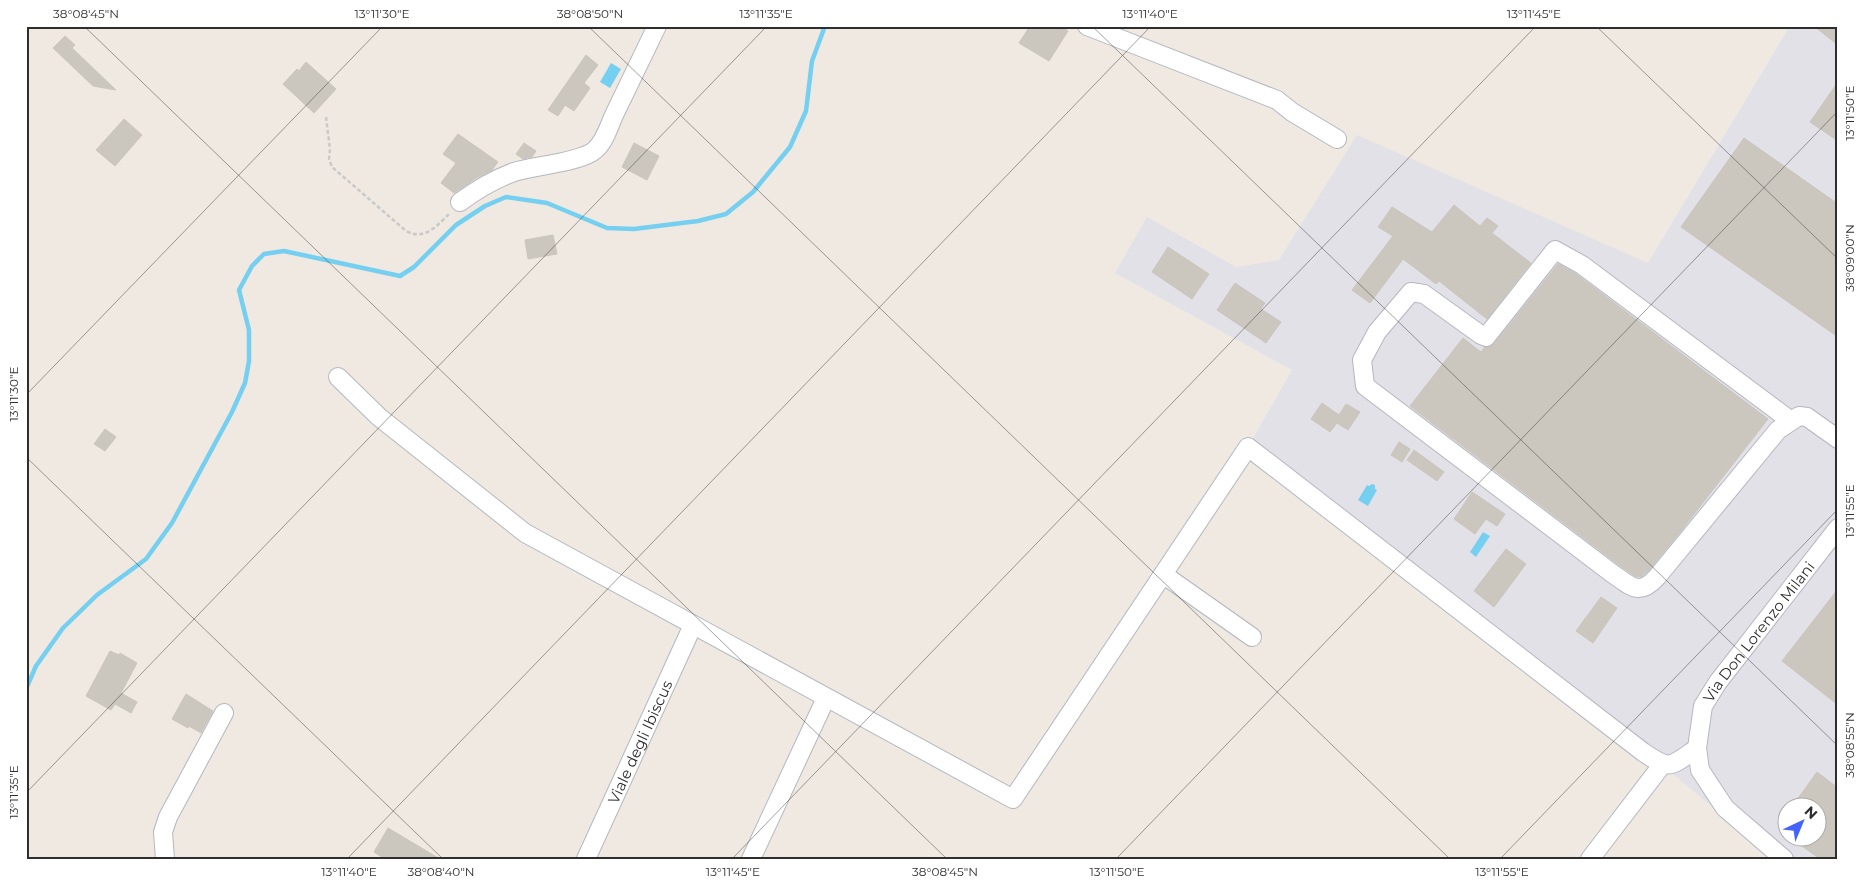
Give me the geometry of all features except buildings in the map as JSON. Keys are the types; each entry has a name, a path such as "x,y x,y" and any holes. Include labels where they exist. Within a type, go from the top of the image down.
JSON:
{"street":[{"path":"460,202 490,183 515,172 576,157 595,150 605,137 614,114 657,26"},
{"path":"1087,26 1277,100 1292,112 1337,139"},
{"path":"1791,421 1582,264 1555,250 1486,336 1480,335 1424,294 1411,292 1377,332 1362,360 1364,386 1635,589 1642,589 1654,581 1778,430 1799,416 1808,417 1838,439"},
{"path":"338,378 379,417 525,533 1013,799 1248,447 1662,765 1674,764 1697,748"},
{"name":"Via Don Lorenzo Milani","path":"1784,859 1725,808 1700,770 1697,748 1703,706 1718,682 1838,528"},
{"path":"1164,575 1252,637"},
{"name":"Viale degli Ibiscus","path":"586,859 693,625"},
{"path":"751,859 826,698"},
{"path":"166,859 163,832 168,817 224,713"},
{"path":"1590,859 1662,765"}],"path":[{"path":"326,117 330,149 329,159 332,167 406,231 415,235 428,232 440,223 460,202"}],"shaded area":[{"path":"1790,26 1838,26 1838,859 1775,859 1662,765 1248,447 1292,370 1115,273 1147,217 1236,267 1279,260 1357,135 1648,263"}],"water":[{"path":"611,63 621,69 610,88 600,82"},
{"path":"1367,485 1375,485 1377,490 1368,506 1358,500"},
{"path":"1483,532 1490,536 1476,557 1470,552"}],"waterway":[{"path":"26,689 36,666 63,628 97,595 146,559 172,523 232,412 245,383 249,361 249,330 239,290 252,266 264,254 284,251 400,276 414,267 456,225 485,206 506,197 547,203 607,228 634,229 698,221 726,214 753,192 790,147 806,111 812,61 825,26"}]}
